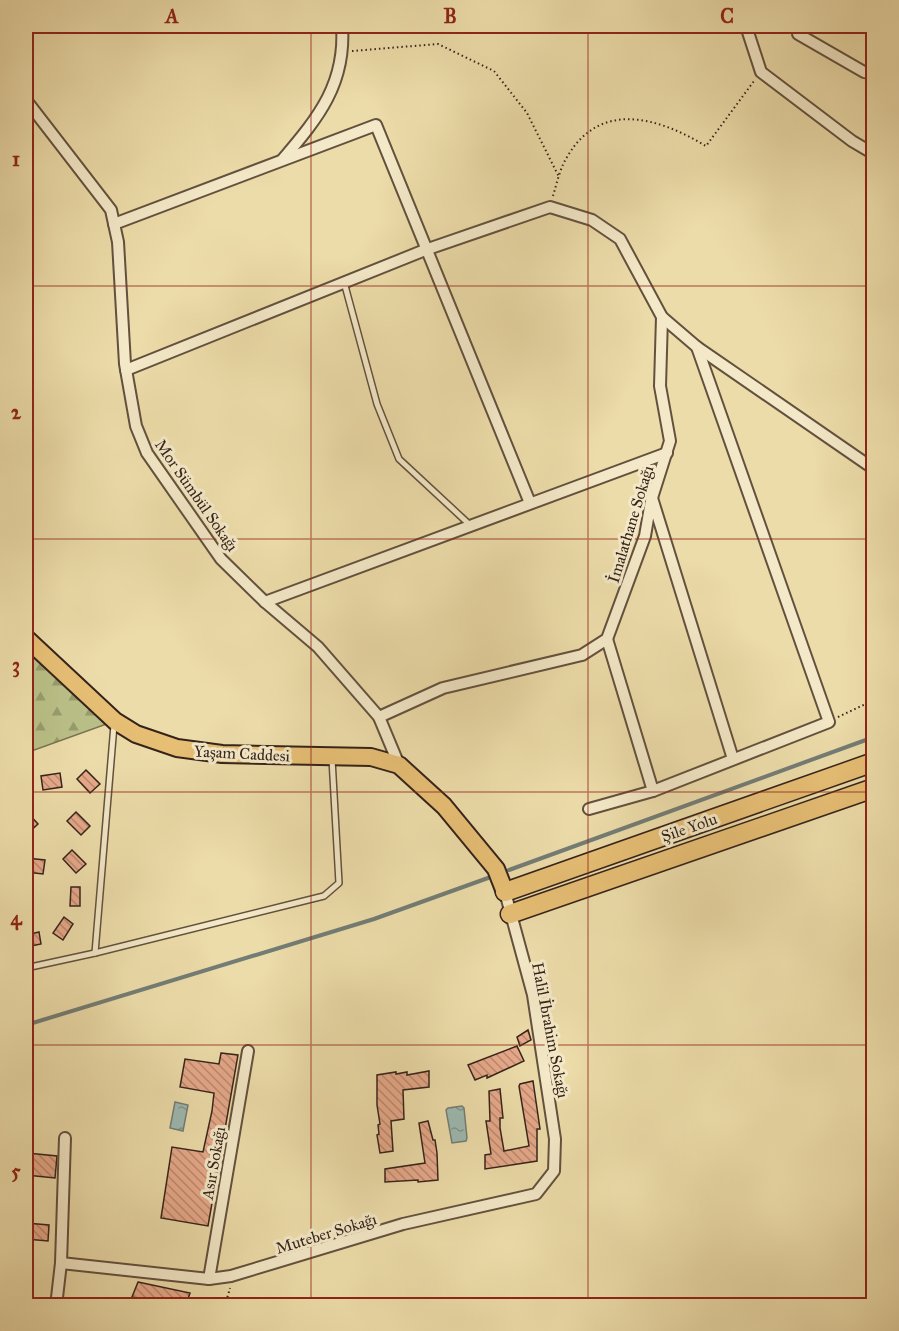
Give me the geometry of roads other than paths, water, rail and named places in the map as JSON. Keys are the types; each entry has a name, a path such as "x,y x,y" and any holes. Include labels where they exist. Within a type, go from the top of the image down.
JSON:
{"highway":[{"name":"Şile Yolu","path":"505,892 873,762"},
{"name":"Şile Yolu","path":"510,914 873,788"}],"main road":[{"name":"Yaşam Caddesi","path":"26,638 115,721 136,734 177,748 222,754 371,758 399,765 444,806 496,869 505,892"}],"street":[{"path":"281,161 304,133 326,100 337,78 343,52 342,26"},
{"path":"746,26 762,72 852,141 873,154"},
{"path":"798,34 864,72 873,74"},
{"name":"Mor Sümbül Sokağı","path":"26,100 111,210 118,242 126,370 136,426 147,453 221,559 265,602 318,647 379,717 399,765"},
{"path":"114,224 376,125 530,503"},
{"path":"126,370 425,250 550,207 592,220 620,239 662,317 697,347 873,469"},
{"name":"İmalathane Sokağı","path":"607,639 645,536 652,498 668,453 670,441 660,386 662,317"},
{"path":"589,809 653,791 829,722 697,347"},
{"path":"265,602 668,453"},
{"path":"652,498 733,759"},
{"path":"379,717 443,688 582,655 607,639 653,791"},
{"name":"Halil İbrahim Sokağı","path":"505,892 533,995 555,1139"},
{"name":"Asır Sokağı","path":"209,1279 248,1051"},
{"path":"56,1305 61,1263 65,1138"},
{"name":"Muteber Sokağı","path":"61,1263 209,1279 231,1276 402,1224 536,1194 554,1171 555,1139"}],"lane":[{"path":"344,282 376,404 399,459 470,525"},
{"path":"95,953 115,721"},
{"path":"26,968 324,896 339,883 332,757"}],"water":[{"path":"175,1102 188,1105 183,1131 170,1128"},
{"path":"462,1106 467,1138 466,1141 452,1143 446,1110"}],"waterway":[{"path":"509,870 874,737"},
{"path":"26,1025 374,919 488,878"}]}
